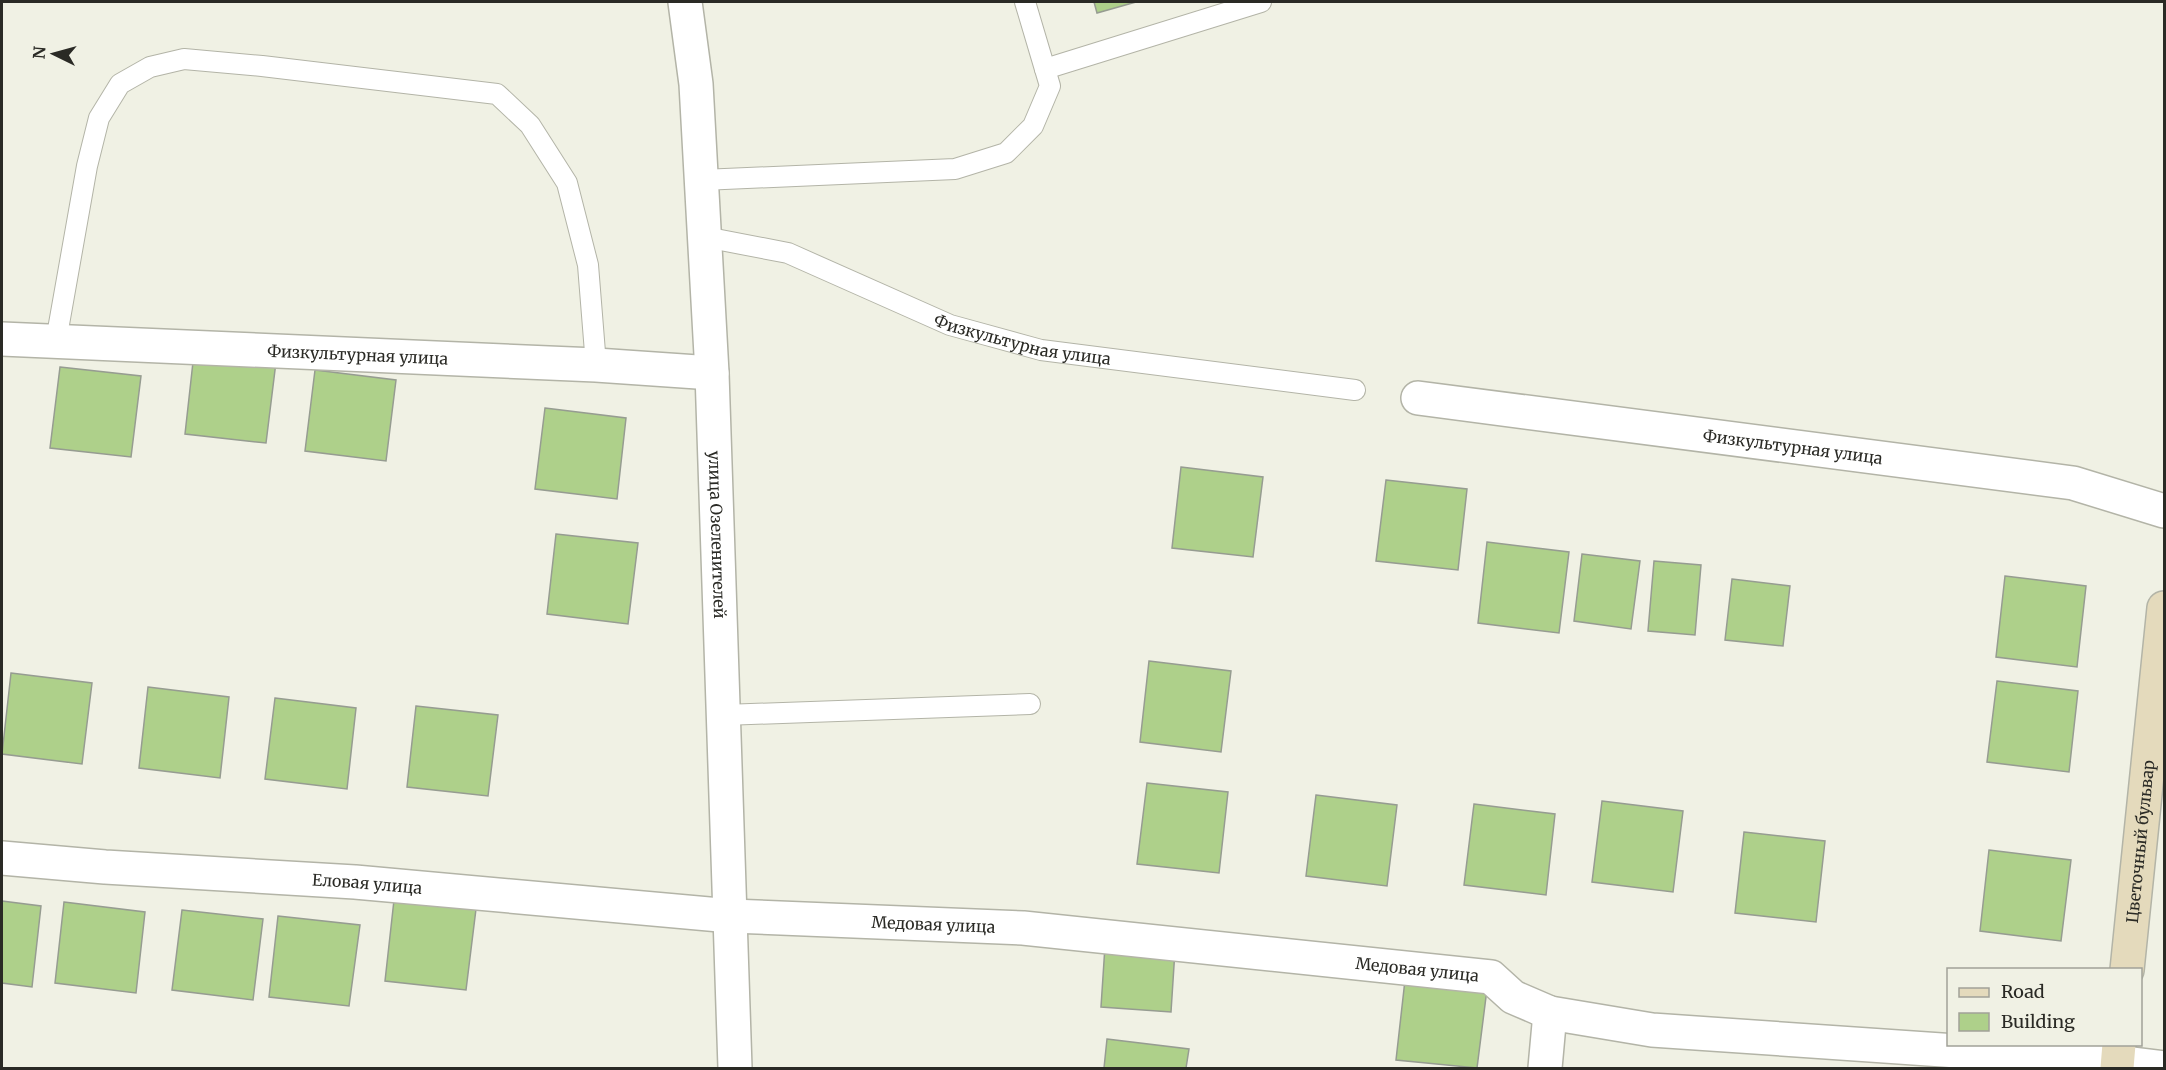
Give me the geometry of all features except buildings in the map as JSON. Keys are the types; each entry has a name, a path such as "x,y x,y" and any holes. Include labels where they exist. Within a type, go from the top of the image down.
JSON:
{"street":[{"name":"улица Озеленителей","path":"685,2 696,84 712,373 735,1068"},
{"name":"Физкультурная улица","path":"2,339 596,365 712,373"},
{"name":"Физкультурная улица","path":"1418,398 2073,483 2164,511"},
{"name":"Цветочный бульвар","path":"2127,968 2164,608"},
{"name":"Еловая улица","path":"2,858 105,867 355,882 731,916"},
{"name":"Медовая улица","path":"731,916 1023,928 1491,977 1513,996 1550,1013 1652,1030 2118,1058 2164,1068"},
{"path":"1545,1068 1550,1013"}],"lane":[{"path":"702,180 955,169 1006,153 1033,126 1050,86 1025,2"},
{"path":"1045,69 1261,2"},
{"path":"56,341 87,166 99,118 120,84 150,67 184,59 497,94 530,125 567,183 588,265 596,365"},
{"name":"Физкультурная улица","path":"705,237 788,253 950,325 1041,350 1355,390"},
{"path":"724,715 1030,704"}]}
